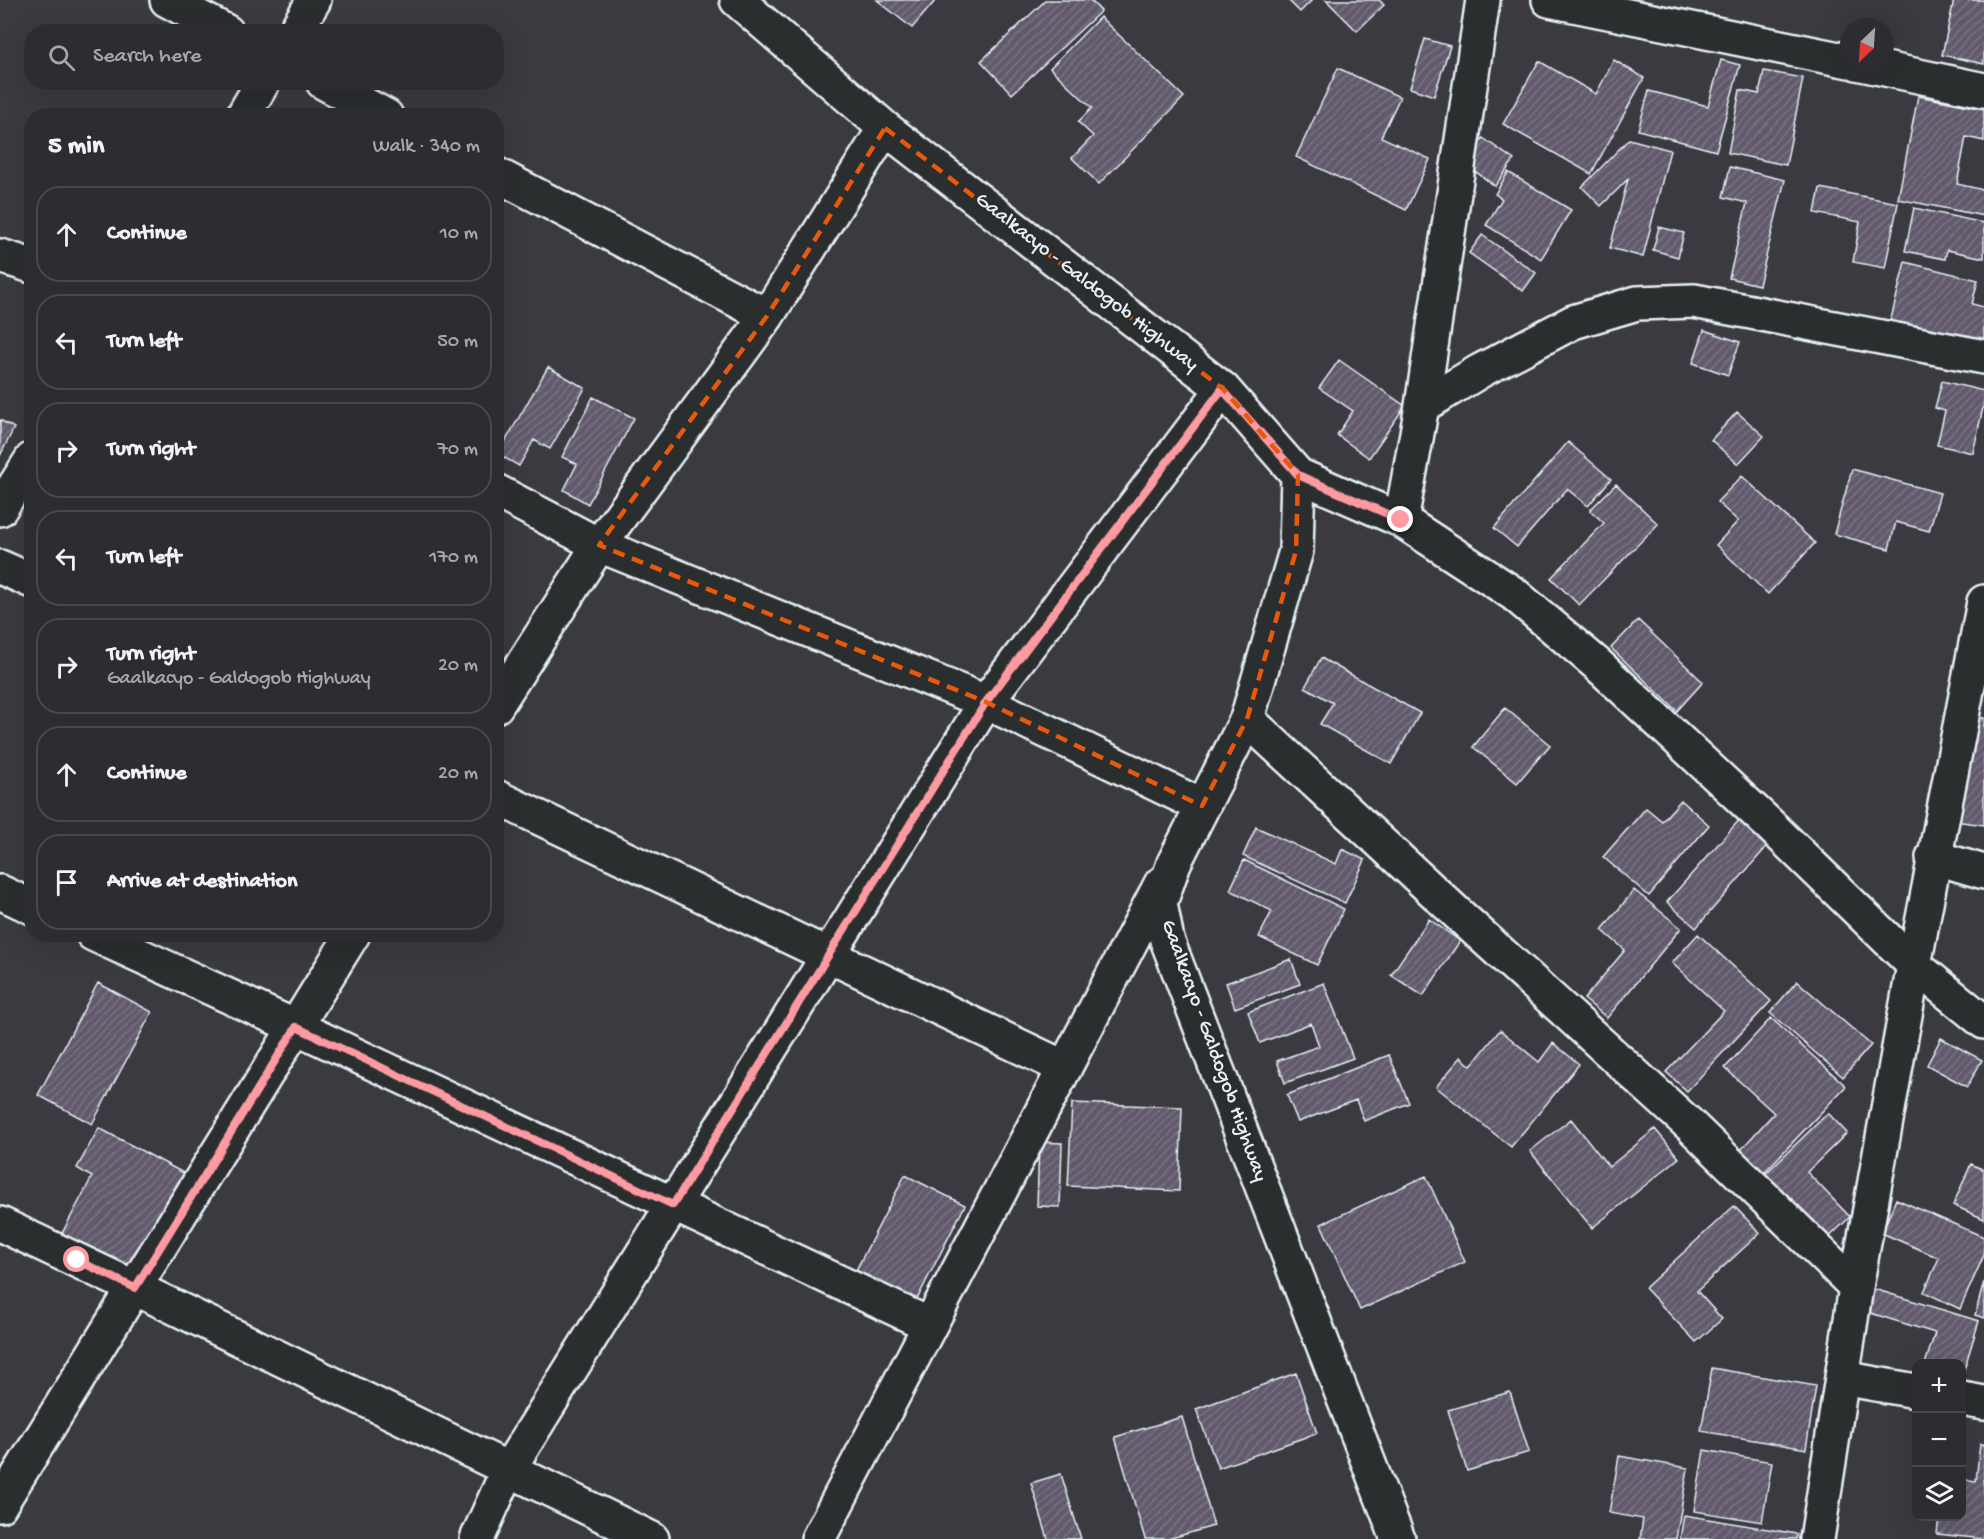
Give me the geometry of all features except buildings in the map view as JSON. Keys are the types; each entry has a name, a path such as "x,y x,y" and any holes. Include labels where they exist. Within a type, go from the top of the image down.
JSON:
{"street":[{"path":"167,0 212,24"},
{"path":"300,24 314,0"},
{"name":"Gaalkacyo - Galdogob Highway","path":"737,0 885,128 1222,389 1298,475 1296,551 1248,719 1174,863 1160,903 1167,940 1404,1538"},
{"path":"1401,520 1422,406 1483,0"},
{"path":"1549,0 1840,59"},
{"path":"1894,71 1984,90"},
{"path":"248,108 258,90"},
{"path":"338,90 371,108"},
{"path":"504,694 599,546 767,316 885,128"},
{"path":"504,178 767,316"},
{"path":"0,256 24,264"},
{"path":"1422,406 1479,371 1573,322 1638,303 1694,301 1984,357"},
{"path":"477,1539 508,1470 986,702 1222,389"},
{"path":"0,509 24,472"},
{"path":"1298,475 1401,520 1514,594 1597,664 1773,828 1914,965 1984,1022"},
{"path":"504,495 599,546 986,702 1202,806"},
{"path":"0,567 24,578"},
{"path":"1817,1539 1856,1287 1933,857 1984,602"},
{"path":"818,1539 1248,719 1689,1125 1856,1287"},
{"path":"504,801 1065,1068"},
{"path":"1933,857 1984,872"},
{"path":"0,892 24,903"},
{"path":"110,942 930,1325"},
{"path":"0,1505 348,942"},
{"path":"0,1224 652,1539"},
{"path":"1842,1378 1912,1390"},
{"path":"1966,1400 1984,1403"}],"highlighted area":[{"path":"885,128 1223,389 1298,475 1296,551 1247,719 1202,806 986,702 599,545 767,316"}],"route":[{"path":"77,1260 135,1288 296,1027 673,1205 986,702 1222,389 1298,475 1401,520"}]}
